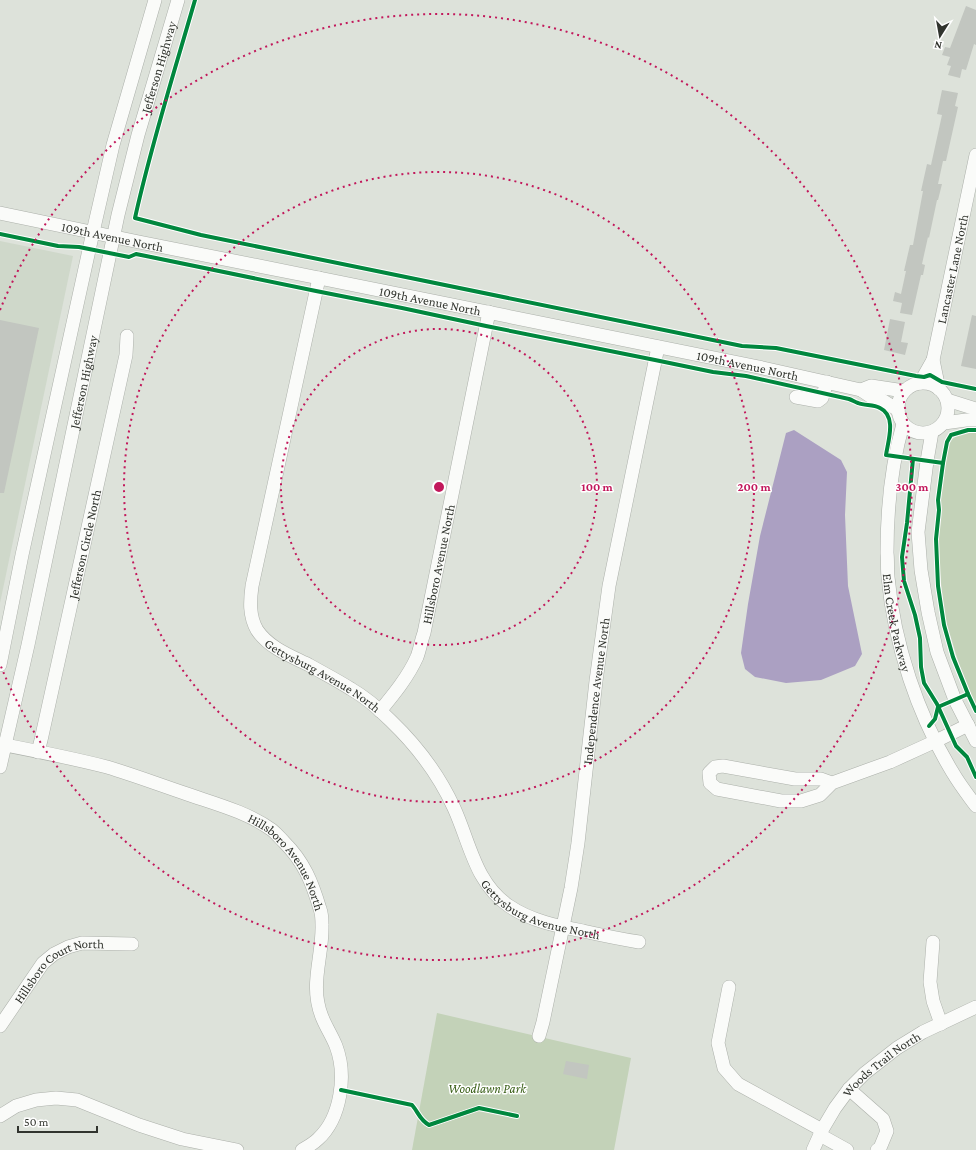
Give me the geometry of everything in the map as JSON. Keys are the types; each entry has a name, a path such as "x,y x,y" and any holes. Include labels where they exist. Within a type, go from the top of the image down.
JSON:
{"street":[{"name":"Jefferson Highway","path":"0,665 27,532 113,145 155,0"},
{"name":"Jefferson Highway","path":"0,767 3,744 29,637 113,237 138,135 178,0"},
{"name":"Lancaster Lane North","path":"920,383 933,360 976,155"},
{"name":"109th Avenue North","path":"0,213 827,382 861,390 898,410"},
{"name":"Gettysburg Avenue North","path":"319,278 252,586 250,602 251,615 257,629 267,642 352,689 380,711 400,730 421,754 439,780 454,807 473,858 482,877 493,893 509,906 526,916 543,923 639,942"},
{"name":"Hillsboro Avenue North","path":"380,711 409,672 417,656 424,633 489,312"},
{"name":"Jefferson Circle North","path":"38,752 126,355 127,336"},
{"name":"Independence Avenue North","path":"538,1036 543,1022 571,888 578,844 596,681 609,586 658,347"},
{"name":"Lancaster Lane North","path":"933,360 943,394"},
{"path":"796,397 818,401 822,398 827,382"},
{"path":"943,394 948,406 947,415 944,422 932,432 917,433 910,430 903,424 898,410 898,403 904,391 914,384 930,384 943,394 976,409"},
{"name":"109th Avenue North","path":"861,390 871,386 904,391"},
{"path":"944,422 976,420"},
{"name":"Elm Creek Parkway","path":"903,424 898,440 891,481 887,530 888,576 895,622 905,666 918,702 953,774 976,806"},
{"path":"932,432 918,532 921,570 937,652 955,700 976,741"},
{"path":"832,783 821,779 795,779 723,766 715,767 709,773 710,783 717,788 781,801 801,800 820,795 832,783 890,762 968,726"},
{"name":"Hillsboro Avenue North","path":"3,744 109,768 231,808 254,818 274,831 291,849 305,868 315,891 321,912 322,937 316,980 316,997 321,1014 336,1047 341,1066 341,1090 336,1110 328,1128 317,1140 302,1150"},
{"name":"Hillsboro Court North","path":"0,1026 43,963 54,954 68,947 82,943 98,942 132,944"},
{"path":"933,942 930,982 933,1001 941,1024"},
{"path":"729,987 718,1043 724,1068 738,1084 821,1132 847,1150"},
{"name":"Woods Trail North","path":"813,1150 821,1132 835,1108 849,1089 865,1073 897,1048 923,1032 976,1007"},
{"path":"849,1089 883,1119 887,1131 880,1148 877,1150"},
{"path":"2,1112 36,1100 56,1098 77,1100 139,1125 182,1139 237,1150"}],"shaded area":[{"path":"0,241 73,256 0,603"},
{"path":"794,430 841,460 847,472 845,515 848,586 862,654 855,666 821,680 786,683 755,677 745,669 741,653 760,536 786,433"}],"green space":[{"path":"966,432 976,433 976,707 959,664 945,618 939,565 938,528 940,497 948,444 956,436"},
{"name":"Woodlawn Park","path":"437,1013 631,1058 614,1150 412,1150"}],"building":[{"path":"966,6 976,10 976,45 974,44 966,70 962,69 960,78 948,75 951,66 947,65 950,57 942,55 945,47 950,48"},
{"path":"942,90 958,93 955,106 958,107 946,161 943,161 938,184 942,184 929,238 928,237 922,264 925,265 923,275 921,275 912,315 900,313 902,303 893,301 895,292 901,294 906,271 904,271 910,245 913,245 923,191 921,191 927,164 931,165 942,115 937,114"},
{"path":"972,315 976,316 976,369 961,366"},
{"path":"890,319 905,322 901,342 908,343 905,355 884,350"},
{"path":"0,320 39,328 4,493 0,493"},
{"path":"566,1061 589,1065 587,1079 563,1074"}],"cycle path":[{"path":"195,0 155,136 135,218 201,235 742,346 776,348 916,376 924,377 930,375 942,382 976,389"},
{"path":"0,234 58,246 79,247 129,257 136,254 713,372 746,376 849,399 861,404 872,405 885,412 890,423 886,455 943,463"},
{"path":"976,430 968,430 951,435 947,442 938,500 939,510 936,539 938,586 944,625 953,657 976,711"},
{"path":"913,459 902,557 904,581 915,615 920,638 921,667 924,683 937,704 956,746 967,757 976,777"},
{"path":"929,726 935,719 938,707 968,694"},
{"path":"341,1090 412,1105 421,1118 429,1125 479,1108 517,1116"}]}
